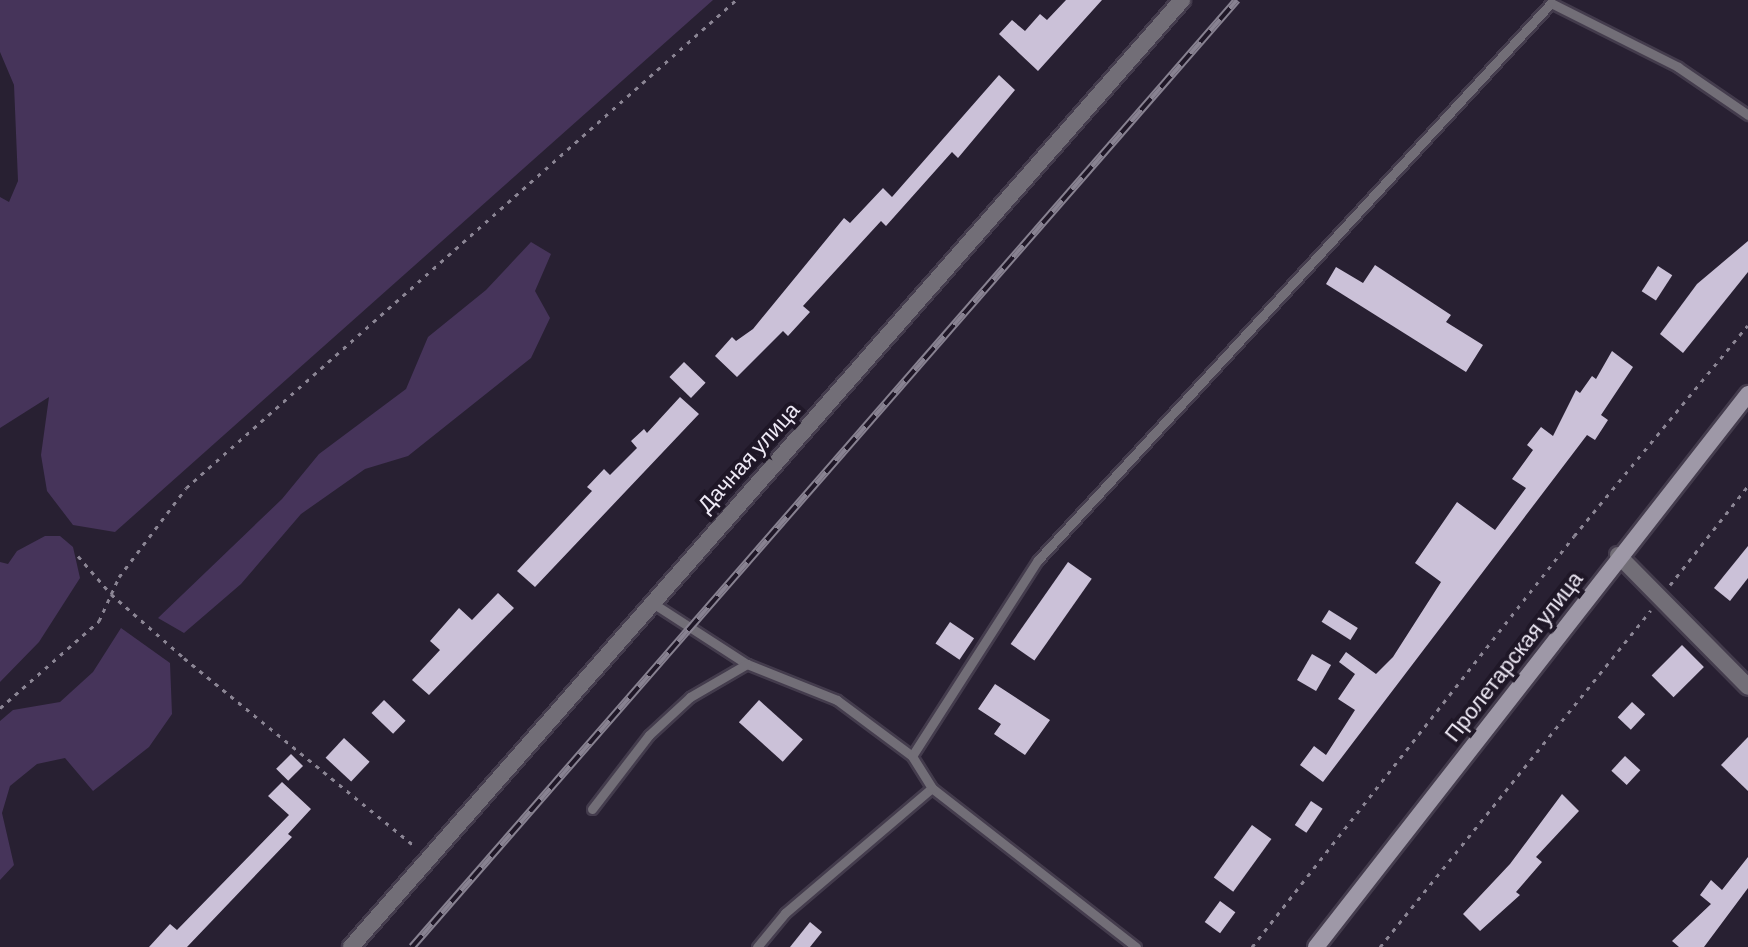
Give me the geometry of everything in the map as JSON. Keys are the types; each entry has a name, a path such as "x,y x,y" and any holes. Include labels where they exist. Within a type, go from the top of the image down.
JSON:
{"main road":[{"name":"Пролетарская улица","path":"1316,947 1618,555 1748,394"}],"street":[{"name":"Дачная улица","path":"351,947 650,601 1182,0"},
{"path":"1618,555 1748,687"}],"lane":[{"path":"912,756 1038,560 1551,3 1678,67 1748,115"},
{"path":"650,601 747,664 837,700 912,756 932,788 1136,947"},
{"path":"592,809 649,735 690,697 747,664"},
{"path":"757,947 785,913 932,788"}],"path":[{"path":"0,708 99,621 111,594 186,488 736,0"},
{"path":"1252,947 1574,536 1748,325"},
{"path":"1380,947 1748,486"},
{"path":"78,556 111,594 429,857"}],"shaded area":[{"path":"0,0 713,0 115,532 73,525 47,491 41,455 49,397 0,428 0,197 9,202 18,181 14,85 0,52"},
{"path":"531,242 551,254 535,291 550,318 531,358 408,456 365,469 301,514 241,584 184,633 158,618 282,499 319,454 406,389 428,337 486,290"},
{"path":"45,536 60,536 73,547 80,578 39,642 0,682 0,562 8,564 17,551"},
{"path":"121,628 170,663 172,714 149,747 93,791 65,758 37,764 10,786 2,813 14,865 0,880 0,721 13,710 60,702 93,672"}],"building":[{"path":"1066,0 1102,0 1038,71 999,34 1012,20 1025,31 1040,14 1047,20"},
{"path":"999,75 1015,90 958,158 952,152 886,226 881,221 803,306 810,312 788,336 783,331 737,377 715,356 732,337 736,341 753,329 844,218 850,223 883,188 892,197"},
{"path":"1748,241 1748,272 1683,353 1660,334 1697,284"},
{"path":"1375,265 1451,315 1446,322 1483,345 1466,372 1326,284 1336,267 1363,283"},
{"path":"1658,266 1672,275 1656,300 1642,291"},
{"path":"1612,351 1633,367 1601,415 1608,420 1595,440 1587,435 1323,782 1300,765 1314,746 1326,755 1355,710 1338,699 1355,674 1339,662 1346,652 1376,674 1393,657 1441,582 1415,563 1457,502 1495,530 1526,488 1512,479 1533,450 1527,445 1541,427 1553,436 1576,390 1580,393 1592,376 1596,379"},
{"path":"684,362 706,383 691,398 669,377"},
{"path":"680,397 699,414 535,587 517,571 592,491 587,487 604,469 610,475 637,448 631,441 644,429 647,433"},
{"path":"1748,546 1748,578 1730,601 1714,588"},
{"path":"1068,562 1092,579 1034,661 1011,644"},
{"path":"498,593 514,608 429,695 412,680 440,650 430,641 459,608 472,620"},
{"path":"1329,610 1358,628 1350,640 1322,622"},
{"path":"950,622 974,638 960,660 935,644"},
{"path":"1682,645 1704,667 1674,697 1652,675"},
{"path":"1312,654 1331,665 1316,691 1297,680"},
{"path":"995,684 1050,720 1025,755 994,734 1001,724 978,709"},
{"path":"384,700 406,721 393,734 371,713"},
{"path":"759,700 803,739 783,762 739,722"},
{"path":"1632,702 1645,714 1631,730 1618,717"},
{"path":"1748,737 1748,791 1721,765"},
{"path":"344,738 370,762 351,782 326,758"},
{"path":"291,754 303,766 288,781 276,769"},
{"path":"1625,756 1640,770 1627,785 1611,771"},
{"path":"282,782 311,809 288,834 292,837 187,947 149,947 170,924 177,930 289,815 268,796"},
{"path":"1562,794 1579,811 1536,857 1542,862 1516,892 1520,895 1480,931 1463,914 1510,864"},
{"path":"1311,801 1323,809 1306,833 1295,825"},
{"path":"1252,825 1271,839 1233,892 1214,878"},
{"path":"1748,857 1748,888 1704,947 1679,947 1672,941 1711,904 1700,895 1711,880 1722,890"},
{"path":"1220,901 1235,912 1220,933 1205,922"},
{"path":"810,922 822,932 810,947 790,947"}],"railway":[{"path":"412,947 1237,0"}]}
